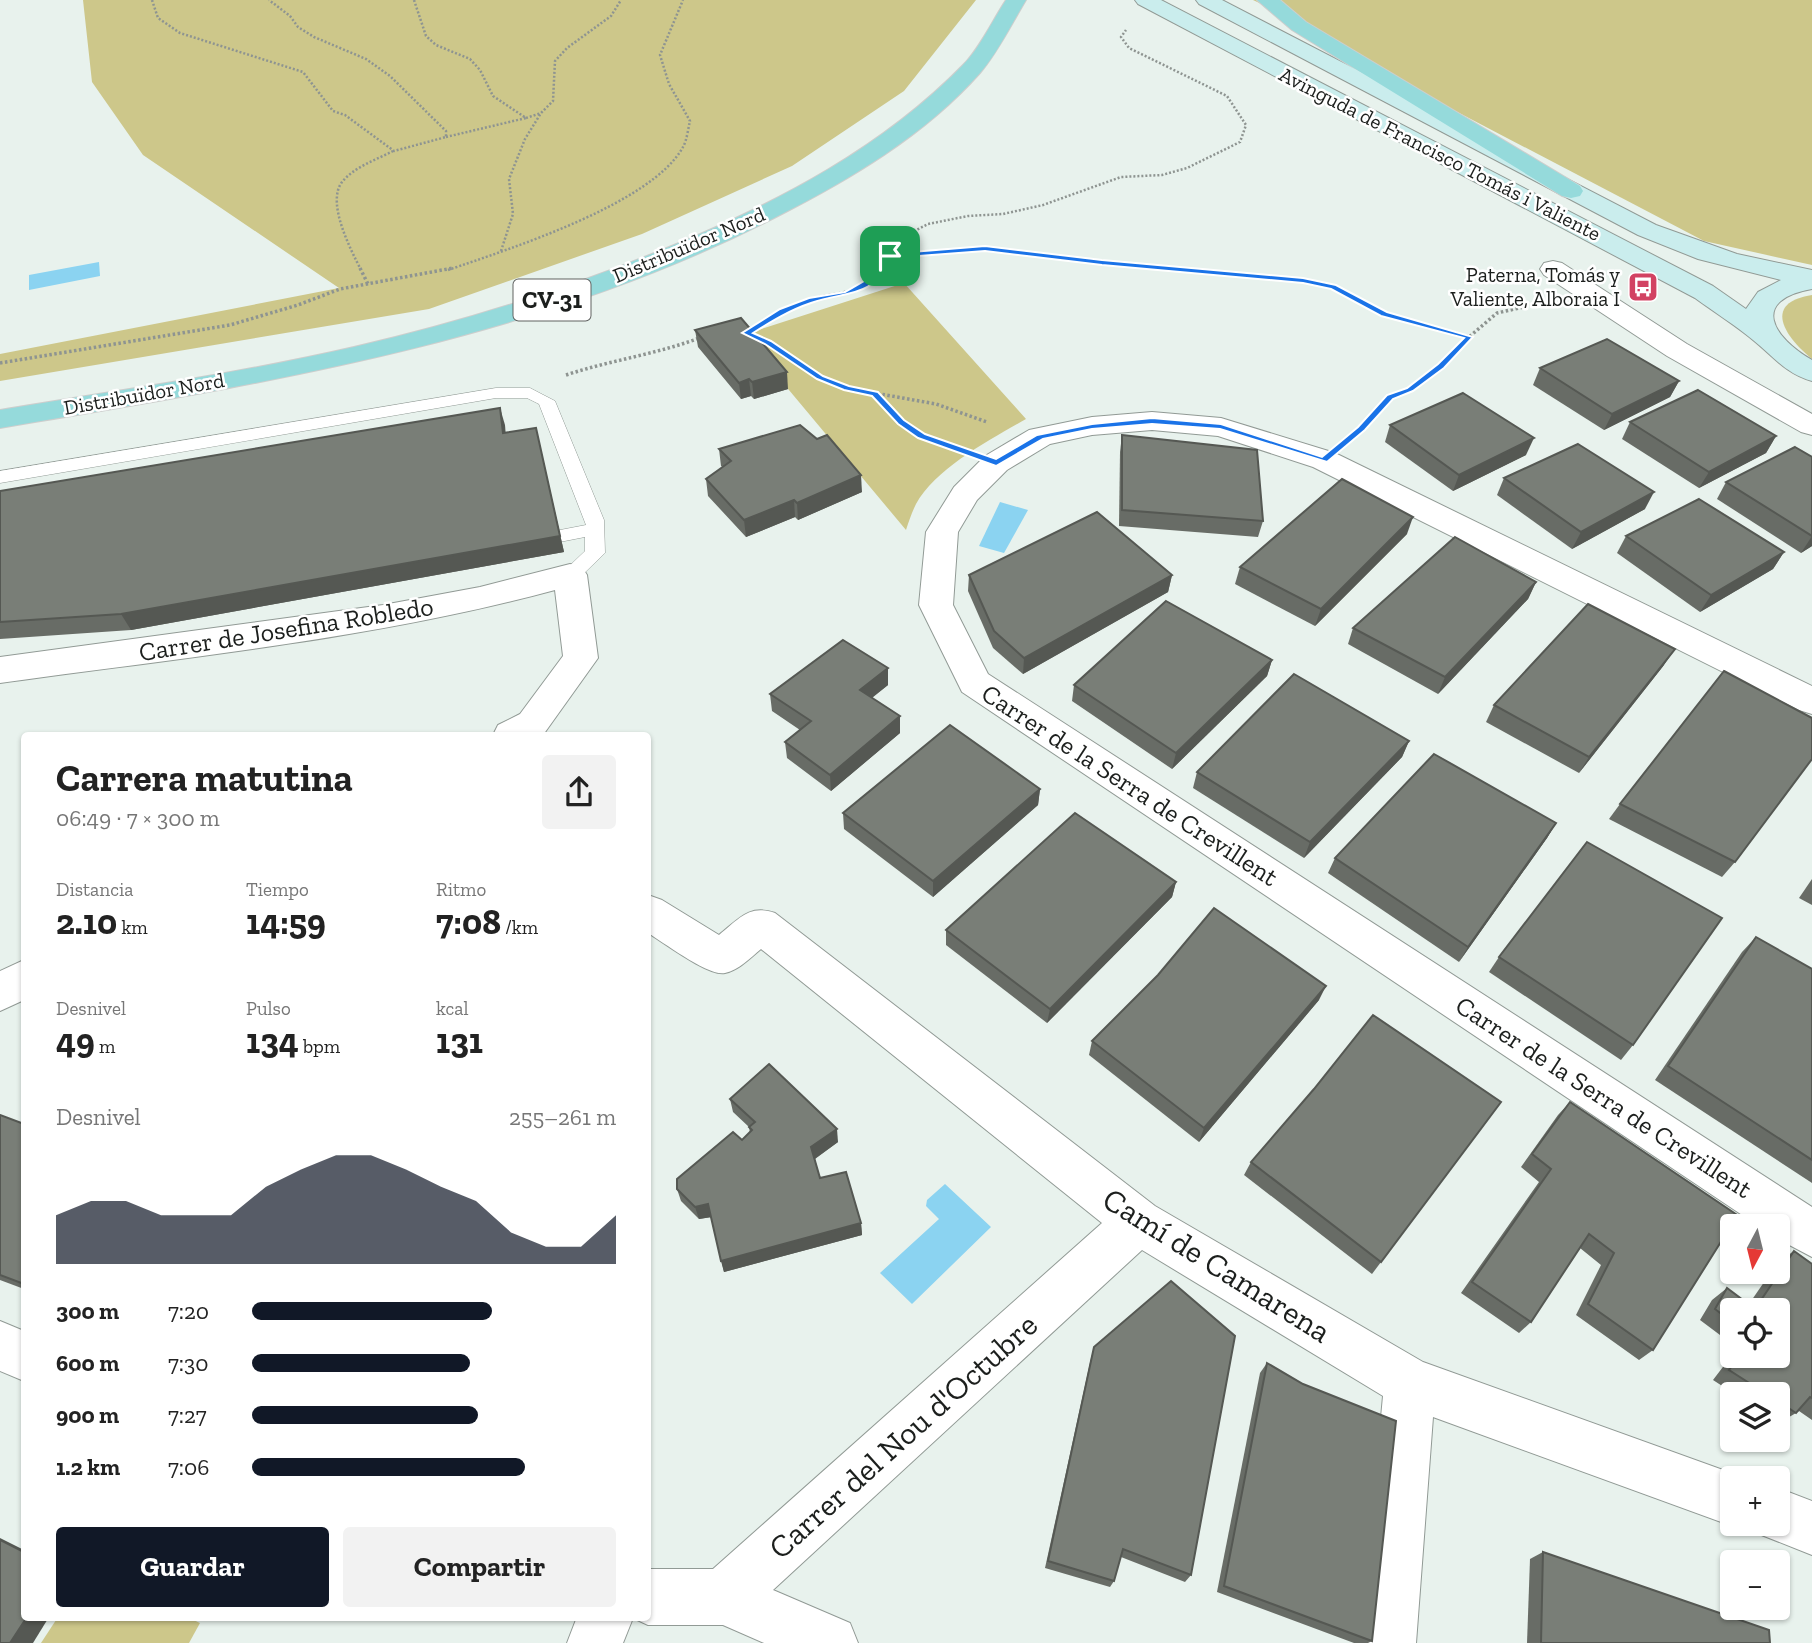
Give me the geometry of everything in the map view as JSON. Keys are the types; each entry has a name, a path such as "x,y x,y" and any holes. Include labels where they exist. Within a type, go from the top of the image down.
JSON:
{"main road":[{"name":"Distribuïdor Nord","path":"0,419 354,356 552,300 695,247 806,194 896,137 963,77 994,40 1016,0"},
{"name":"Avinguda de Francisco Tomás i Valiente","path":"1145,0 1704,292 1767,337 1786,357 1812,372"},
{"name":"Avinguda de Francisco Tomás i Valiente","path":"1206,0 1678,244 1750,267 1812,279"},
{"path":"1267,0 1322,41 1571,191"},
{"path":"1767,337 1759,319 1761,303 1774,291 1812,279"}],"street":[{"path":"1553,269 1677,350 1812,426"},
{"name":"Carrer de la Serra de Crevillent","path":"1812,701 1324,460 1221,427 1152,421 1092,426 1040,437 996,463 965,494 942,532 936,605 975,683 1812,1234"},
{"path":"528,732 581,657 570,575"},
{"name":"Carrer de Josefina Robledo","path":"0,670 383,617 480,599 570,575"},
{"name":"Camí de Camarena","path":"651,914 721,957 761,925 1138,1222 1410,1383 1720,1495"},
{"path":"0,993 21,980"},
{"name":"Carrer del Nou d'Octubre","path":"724,1597 1138,1222"},
{"path":"0,1346 21,1355"},
{"path":"1388,1643 1410,1383"},
{"path":"1790,1520 1812,1528"},
{"path":"651,1597 724,1597 830,1643"},
{"path":"595,1643 604,1621"}],"lane":[{"path":"0,477 496,393 530,393 546,401 552,433 595,520 595,553 570,575"},
{"path":"516,544 595,529"}],"path":[{"path":"152,0 158,18 180,33 303,72 333,111 345,116 394,151"},
{"path":"269,0 290,16 298,27 314,37 366,59 390,76 446,131 446,137"},
{"path":"414,0 426,36 436,45 470,59 480,70 493,96 526,118"},
{"path":"500,252 513,214 509,179 525,139 541,113 553,101 555,61 567,48 611,16 621,0"},
{"path":"0,363 230,325 298,305 340,289 444,271 500,252 611,205 654,180 682,147 690,121 669,84 660,55 684,0"},
{"path":"736,334 747,333 792,307 812,299 847,294 880,276 899,239 928,224 968,216 1003,214 1043,205 1121,177 1162,175 1187,168 1240,142 1246,125 1227,96 1129,48 1121,37 1133,23"},
{"path":"368,284 348,242 335,201 340,185 362,167 394,151 541,113"},
{"path":"890,256 985,248 1102,262 1303,280 1334,287 1384,314 1469,337"},
{"path":"1324,460 1362,429 1390,397 1410,390 1441,366 1497,313 1525,308 1581,287"},
{"path":"747,333 768,342 820,377 847,388 936,404 1040,437"},
{"path":"546,401 554,380 572,372 667,349 702,337"},
{"path":"874,394 901,422 921,436 996,463"}],"shaded area":[{"path":"83,0 976,0 904,91 792,166 642,234 429,309 0,381 0,354 339,288 143,155 92,82"},
{"path":"1253,0 1812,0 1812,265 1704,241 1444,105 1315,29"},
{"path":"904,283 1026,419 965,456 937,478 916,504 906,530 743,335"},
{"path":"1812,295 1812,359 1787,332 1783,313 1796,299"},
{"path":"55,1621 200,1623 189,1643 41,1643"}],"water":[{"path":"99,262 100,276 29,290 29,275"},
{"path":"1000,502 1028,510 1004,553 979,546"},
{"path":"945,1184 991,1227 912,1304 880,1273 939,1219 926,1206 927,1200"}],"building":[{"path":"741,318 787,372 739,383 695,330"},
{"path":"1607,339 1679,381 1612,414 1540,368"},
{"path":"1698,390 1776,436 1709,472 1630,422"},
{"path":"1463,393 1534,438 1459,475 1390,425"},
{"path":"500,408 503,433 536,428 560,536 121,614 0,622 0,491"},
{"path":"800,425 817,439 827,435 861,475 797,503 794,500 744,520 706,479 731,461 719,449"},
{"path":"1122,435 1257,450 1263,521 1122,510"},
{"path":"1578,444 1654,492 1581,532 1504,478"},
{"path":"1795,447 1812,457 1812,536 1726,482"},
{"path":"1342,479 1413,517 1321,609 1240,567"},
{"path":"1699,499 1784,552 1711,595 1626,536"},
{"path":"1097,512 1172,575 1024,658 994,631 969,575"},
{"path":"1455,537 1536,582 1445,677 1353,628"},
{"path":"1166,601 1272,660 1176,753 1074,685"},
{"path":"1588,604 1675,649 1589,757 1494,705"},
{"path":"843,640 888,668 860,690 900,716 830,775 785,742 811,721 770,694"},
{"path":"1724,671 1812,718 1812,759 1735,862 1620,804"},
{"path":"1294,674 1409,741 1310,842 1197,772"},
{"path":"950,725 1040,789 933,881 843,813"},
{"path":"1434,754 1556,823 1468,947 1335,858"},
{"path":"1075,813 1176,882 1050,1009 946,930"},
{"path":"1587,842 1722,918 1633,1045 1499,957"},
{"path":"1214,908 1326,986 1204,1128 1092,1041 1158,975"},
{"path":"1756,937 1812,969 1812,1160 1668,1066"},
{"path":"1373,1015 1501,1102 1381,1262 1251,1162"},
{"path":"769,1064 837,1129 811,1147 820,1178 846,1172 861,1223 721,1261 708,1204 695,1207 677,1189 677,1179 733,1132 742,1140 752,1130 749,1127 755,1122 730,1099"},
{"path":"1570,1102 1736,1214 1720,1214 1720,1243 1653,1350 1588,1304 1614,1253 1589,1234 1531,1322 1472,1282 1551,1169 1532,1154"},
{"path":"0,1115 21,1123 21,1283 0,1275"},
{"path":"1794,1251 1812,1264 1812,1398 1796,1413 1790,1409 1790,1382 1748,1382 1729,1370 1790,1368 1790,1298 1762,1298 1772,1284 1790,1284 1790,1257"},
{"path":"1171,1281 1235,1336 1191,1575 1123,1549 1114,1581 1048,1561 1094,1347"},
{"path":"1727,1288 1740,1298 1721,1298"},
{"path":"1720,1300 1720,1313 1715,1309"},
{"path":"1267,1363 1303,1384 1396,1421 1372,1641 1224,1586"},
{"path":"0,1540 21,1550 21,1621 24,1621 10,1643 0,1643"},
{"path":"1543,1552 1720,1613 1720,1620 1740,1620 1769,1630 1770,1643 1541,1643"}],"place":[{"name":"Paterna, Tomás y Valiente, Alboraia I","path":"1643,287"}],"route":[{"path":"985,248 1039,256 1303,280 1334,287 1384,314 1469,337 1441,366 1410,390 1390,397 1362,429 1324,460 1221,427 1152,421 1092,426 1040,437 996,463 921,436 901,422 874,394 847,388 820,377 780,353 768,342 747,333 782,311 812,299 847,294 880,276 890,256 919,256 951,250 985,248"}]}
